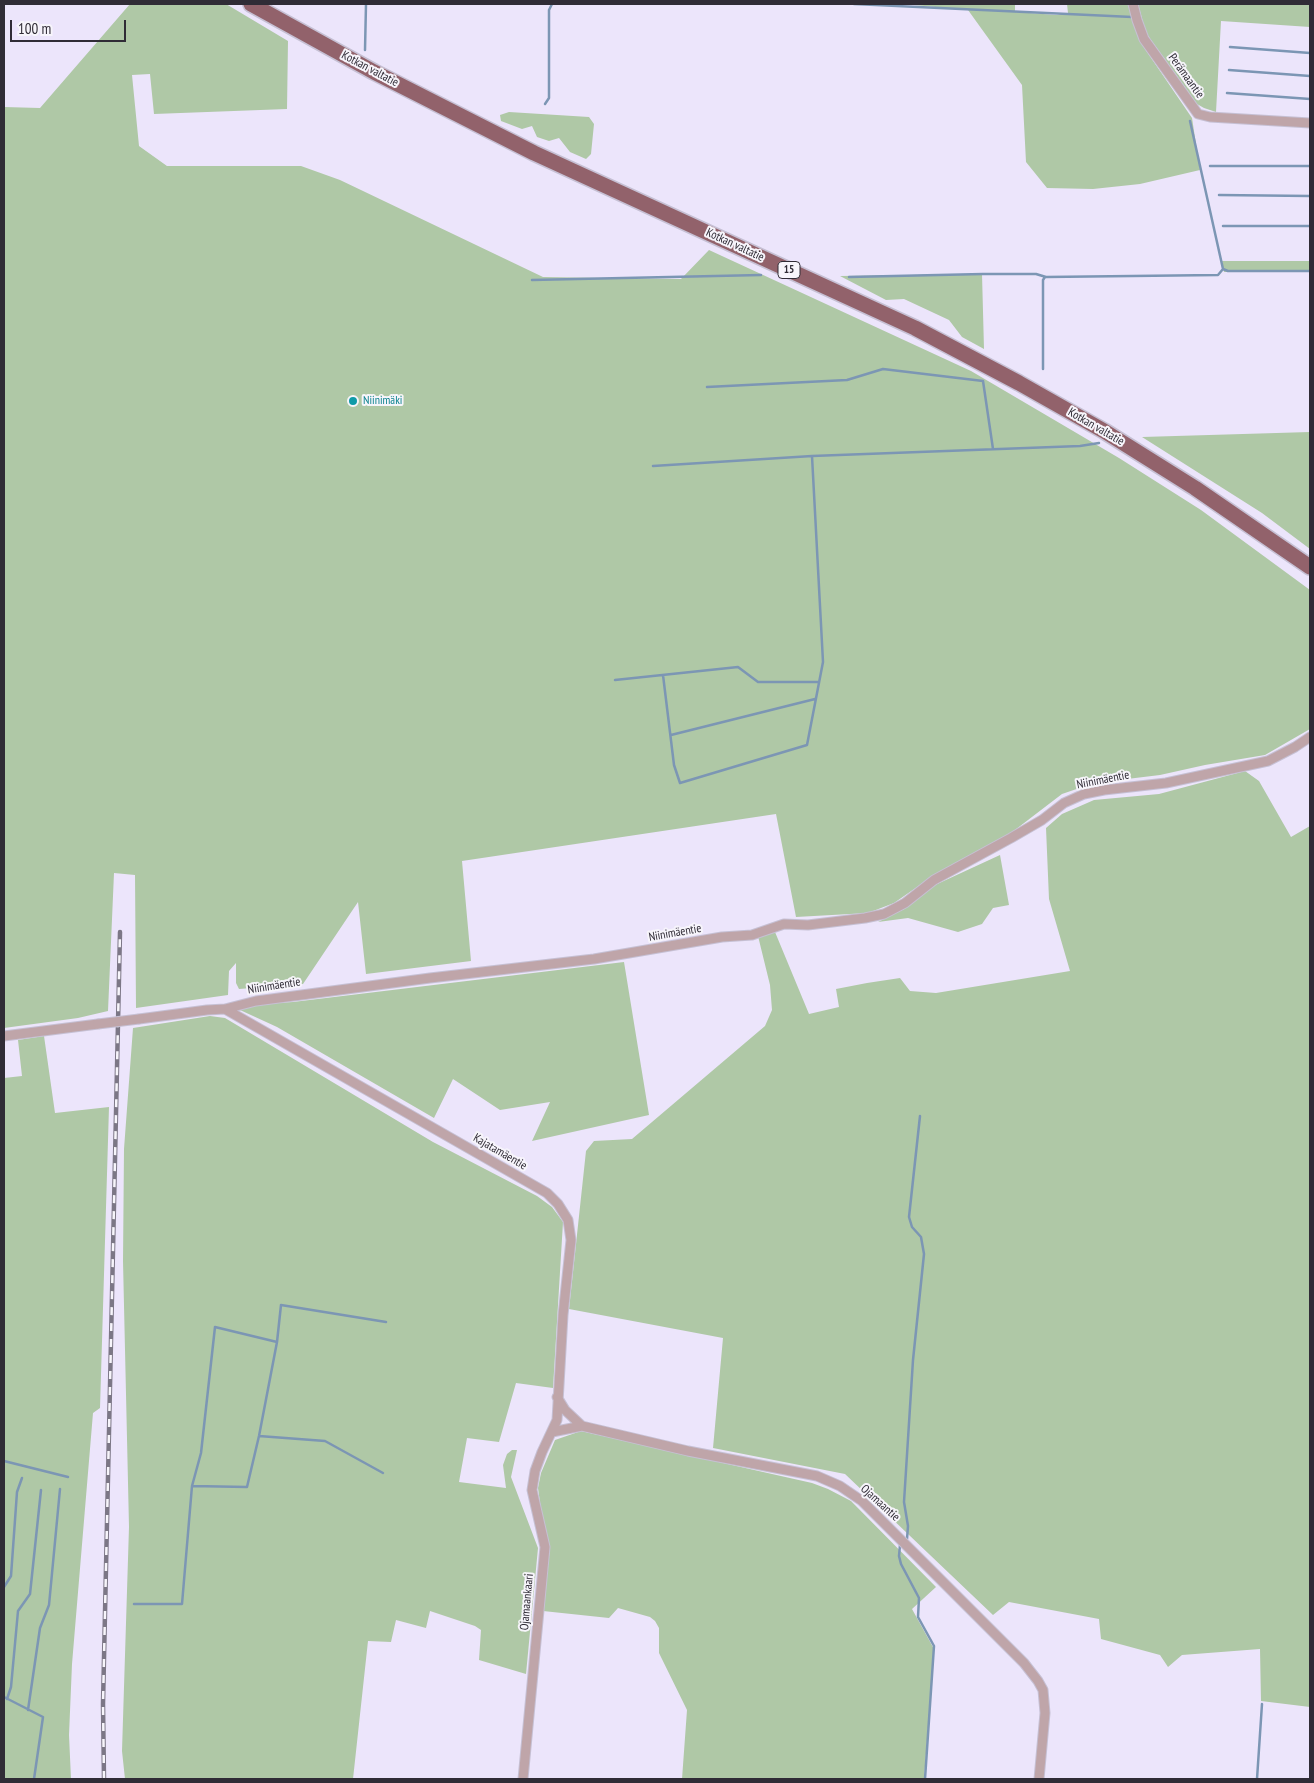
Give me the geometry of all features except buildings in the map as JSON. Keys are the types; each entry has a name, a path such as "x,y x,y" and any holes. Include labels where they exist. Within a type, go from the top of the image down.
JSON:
{"highway":[{"name":"Kotkan valtatie","path":"251,4 374,72 525,149 915,328 1019,383 1104,431 1195,488 1310,567"}],"street":[{"name":"Perämaantie","path":"1133,4 1144,39 1198,114 1210,117 1310,122"},
{"name":"Niinimäentie","path":"4,1036 207,1010 225,1010 256,1001 594,959 722,937 752,935 784,924 808,925 884,914 904,903 934,880 1042,820 1064,803 1084,794 1166,783 1268,761 1295,747 1310,736"},
{"name":"Kajatamäentie","path":"225,1010 547,1193 558,1204 568,1220 571,1240 563,1316 557,1420 552,1432"},
{"path":"557,1397 565,1410 582,1426"},
{"name":"Ojamaantie","path":"552,1432 582,1426 688,1451 817,1476 840,1486 862,1501 1024,1663 1038,1681 1043,1690 1045,1713 1039,1779"},
{"name":"Ojamaankaari","path":"523,1779 545,1547 532,1490 538,1462 552,1432"}],"green space":[{"path":"130,4 226,4 288,41 287,109 154,114 150,74 132,75 139,146 167,166 301,166 340,180 543,277 681,279 709,250 971,371 1119,458 1201,510 1310,590 1310,729 1265,755 1160,775 1094,783 1062,794 1011,833 930,878 894,903 868,913 796,917 776,814 462,861 471,961 366,974 358,902 303,984 239,989 236,983 236,963 229,971 228,995 136,1008 135,875 114,873 108,1011 78,1018 4,1028 4,107 40,108"},
{"path":"903,4 1015,4 1015,12 1057,15 1068,13 1067,4 1130,4 1138,36 1145,49 1192,118 1200,170 1140,184 1093,189 1047,188 1026,162 1022,85 968,10"},
{"path":"1138,4 1310,4 1310,27 1221,21 1216,112 1197,104 1146,33"},
{"path":"509,112 589,117 594,124 591,154 586,159 570,152 559,138 549,141 537,137 532,126 522,129 501,121 500,115"},
{"path":"1222,261 1310,261 1310,271 1224,272"},
{"path":"982,274 984,349 962,337 949,320 904,299 886,300 840,276"},
{"path":"1310,432 1310,549 1262,513 1142,437"},
{"path":"1245,771 1259,781 1291,837 1310,826 1310,1707 1261,1701 1260,1649 1182,1655 1168,1667 1160,1655 1101,1639 1099,1619 1009,1602 993,1615 845,1474 713,1448 723,1338 569,1309 586,1151 594,1141 632,1139 765,1026 772,1010 770,985 758,936 775,932 809,1014 839,1007 836,989 867,983 900,978 910,991 936,993 1070,971 1049,899 1046,828 1062,814 1094,800 1159,794"},
{"path":"1000,855 1009,905 993,908 982,924 958,932 908,918 878,922 904,909 935,885"},
{"path":"624,962 649,1115 532,1141 550,1102 500,1110 453,1079 434,1118 277,1027 240,1010 245,1005 293,1002"},
{"path":"210,1016 225,1018 433,1142 537,1196 552,1207 563,1222 553,1388 516,1383 499,1442 467,1438 459,1482 506,1488 503,1465 507,1454 512,1450 517,1450 511,1477 538,1548 526,1674 479,1660 481,1630 475,1626 430,1611 426,1628 396,1620 391,1642 368,1641 353,1779 125,1779 122,1751 129,1527 123,1261 124,1149 133,1028"},
{"path":"44,1036 55,1113 109,1107 100,1408 93,1413 72,1664 69,1735 71,1779 4,1779 4,1078 22,1076 18,1040"},
{"path":"581,1431 812,1483 828,1489 851,1501 936,1587 912,1609 934,1649 924,1779 682,1779 687,1710 659,1653 659,1628 655,1621 650,1617 618,1608 609,1618 543,1611 550,1547 544,1532 538,1488 541,1473 555,1440"}],"waterway":[{"path":"365,50 366,4"},
{"path":"545,104 549,98 549,10 552,4"},
{"path":"854,4 1132,17"},
{"path":"1230,47 1310,53"},
{"path":"1229,70 1310,76"},
{"path":"1227,93 1310,99"},
{"path":"849,277 983,274 1036,274 1046,277 1218,275 1223,269 1190,121"},
{"path":"1210,166 1310,166"},
{"path":"1219,195 1310,196"},
{"path":"1223,226 1310,226"},
{"path":"1223,269 1228,271 1310,271"},
{"path":"532,280 761,275"},
{"path":"1043,369 1043,280 1045,277"},
{"path":"707,387 847,380 883,369 983,381 993,449"},
{"path":"653,466 812,456 1080,446 1099,443"},
{"path":"663,675 674,765 680,783 807,745 823,662 812,456"},
{"path":"615,680 738,667 758,682 819,682"},
{"path":"671,735 815,699"},
{"path":"907,1539 908,1526 904,1502 913,1360 924,1254 921,1237 912,1227 909,1217 920,1116"},
{"path":"192,1486 247,1487 277,1342 281,1305 386,1322"},
{"path":"134,1604 182,1604 192,1486 201,1453 215,1327 277,1342"},
{"path":"259,1436 325,1441 383,1473"},
{"path":"4,1461 68,1477"},
{"path":"4,1587 11,1576 17,1492 22,1478"},
{"path":"28,1710 40,1628 49,1605 60,1489"},
{"path":"7,1699 11,1687 18,1611 30,1594 41,1490"},
{"path":"900,1545 899,1556 901,1564 919,1598 918,1617 934,1646 925,1779"},
{"path":"4,1697 43,1717 34,1779"},
{"path":"1257,1779 1262,1704"}],"railway":[{"path":"104,1779 103,1704 120,932"}],"place":[{"name":"Niinimäki","path":"353,401"}]}
